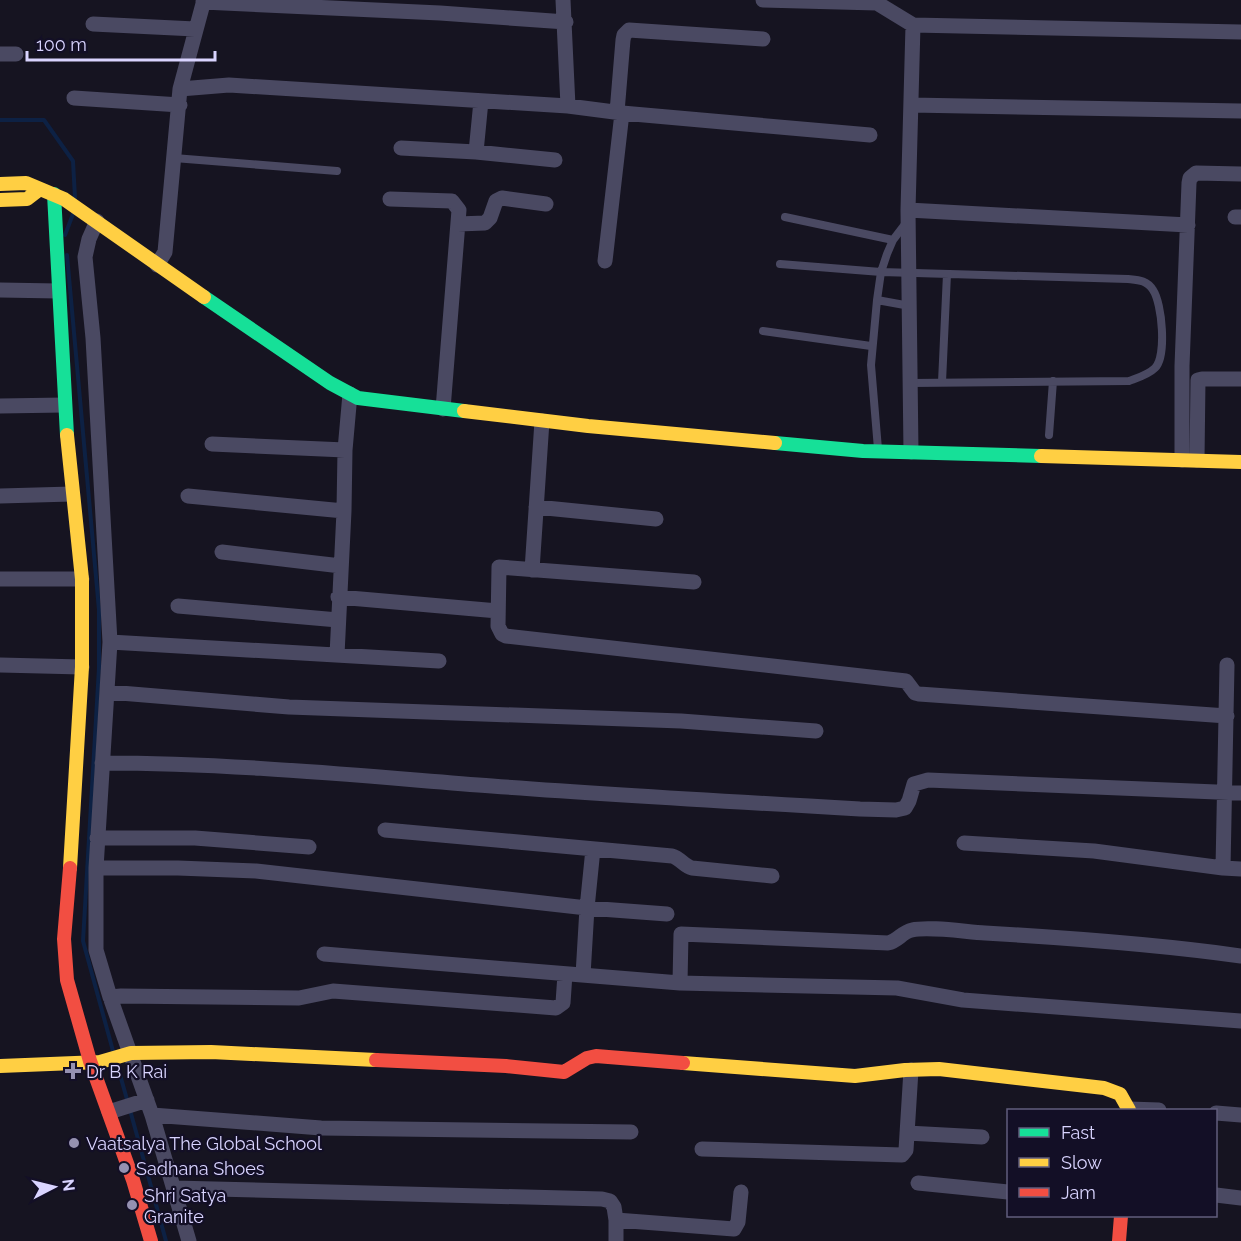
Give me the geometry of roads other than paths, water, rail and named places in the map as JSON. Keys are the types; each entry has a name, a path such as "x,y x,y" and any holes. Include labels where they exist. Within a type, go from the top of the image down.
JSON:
{"street":[{"path":"563,0 566,22 568,106"},
{"path":"762,0 877,2 913,25 1241,32"},
{"path":"157,265 165,252 180,89 203,1 566,22"},
{"path":"93,24 195,29"},
{"path":"911,452 909,215 913,25"},
{"path":"605,261 624,35 629,30 763,39"},
{"path":"0,54 16,54"},
{"path":"180,89 229,85 568,106 870,135"},
{"path":"74,98 180,105"},
{"path":"476,152 481,101"},
{"path":"911,105 1241,111"},
{"path":"401,148 476,152 555,160"},
{"path":"1189,460 1182,366 1189,183 1192,176 1208,172 1241,174"},
{"path":"0,184 26,183 47,191 76,207 330,383 358,398 542,421 879,451 1241,462"},
{"path":"0,200 27,199 47,191"},
{"path":"47,191 58,291 64,405 72,494 82,579 82,667 73,831 64,939 67,980 114,1111 151,1241"},
{"path":"458,224 485,223 490,218 496,201 502,198 546,204"},
{"path":"390,199 452,201 459,210 443,409"},
{"path":"909,215 1188,225"},
{"path":"97,221 89,239 85,257 93,338 110,642 96,868 96,950 126,1054 174,1188 189,1241"},
{"path":"0,290 58,291"},
{"path":"1189,460 1198,380 1241,379"},
{"path":"337,655 345,450 350,394"},
{"path":"0,406 64,405"},
{"path":"532,570 542,421"},
{"path":"212,444 345,450"},
{"path":"0,495 72,494"},
{"path":"188,496 344,511"},
{"path":"537,507 657,519"},
{"path":"222,552 341,566"},
{"path":"694,582 499,567 500,631 506,636 906,681 915,693 919,694 1227,716"},
{"path":"0,579 82,579"},
{"path":"338,597 498,611"},
{"path":"178,606 338,620"},
{"path":"110,642 439,661"},
{"path":"0,664 82,667"},
{"path":"1223,868 1233,792 1227,716 1227,665"},
{"path":"108,692 289,707 681,721 816,731"},
{"path":"102,763 169,763 618,796 896,810 905,808 914,784 928,780 1233,792"},
{"path":"385,830 672,856 692,868 771,876"},
{"path":"98,838 195,838 309,847"},
{"path":"964,843 1094,851 1241,869"},
{"path":"583,975 593,849"},
{"path":"96,868 178,867 256,871 587,908 667,914"},
{"path":"680,983 681,934 888,943 895,942 909,931 926,929 1182,948 1241,956"},
{"path":"324,954 680,983 897,988 963,1000 1241,1021"},
{"path":"110,997 299,998 333,991 556,1008 563,1003 565,974"},
{"path":"0,1066 95,1061 126,1054 211,1052 506,1066 564,1072 587,1058 596,1056 855,1076 911,1070 967,1072 1104,1088 1120,1094 1128,1109"},
{"path":"702,1149 904,1154 908,1133 911,1070"},
{"path":"114,1111 146,1106 321,1128 631,1132"},
{"path":"1217,1113 1241,1115"},
{"path":"908,1133 982,1137"},
{"path":"918,1183 1007,1192"},
{"path":"174,1188 602,1199 612,1203 616,1220 616,1241"},
{"path":"616,1220 734,1229 738,1222 741,1192"},
{"path":"1217,1195 1241,1198"},
{"path":"1119,1241 1121,1217"}],"lane":[{"path":"174,158 337,171"},
{"path":"879,451 871,384 877,300 881,272 893,240 909,215"},
{"path":"785,217 893,240"},
{"path":"780,264 881,272 1128,279 1147,283 1158,300 1161,355 1155,368 1129,381 910,383"},
{"path":"942,382 947,274"},
{"path":"877,300 910,306"},
{"path":"763,332 872,346"},
{"path":"1049,435 1053,381"}],"waterway":[{"path":"0,120 44,120 73,161 75,198"},
{"path":"65,235 73,214"},
{"path":"67,255 99,610 99,668 83,941 113,1051"},
{"path":"117,1064 128,1103"},
{"path":"130,1110 166,1241"}],"place":[{"name":"Dr B K Rai","path":"73,1071"},
{"name":"Vaatsalya The Global School","path":"74,1143"},
{"name":"Sadhana Shoes","path":"124,1168"},
{"name":"Shri Satya Granite","path":"132,1205"}]}
